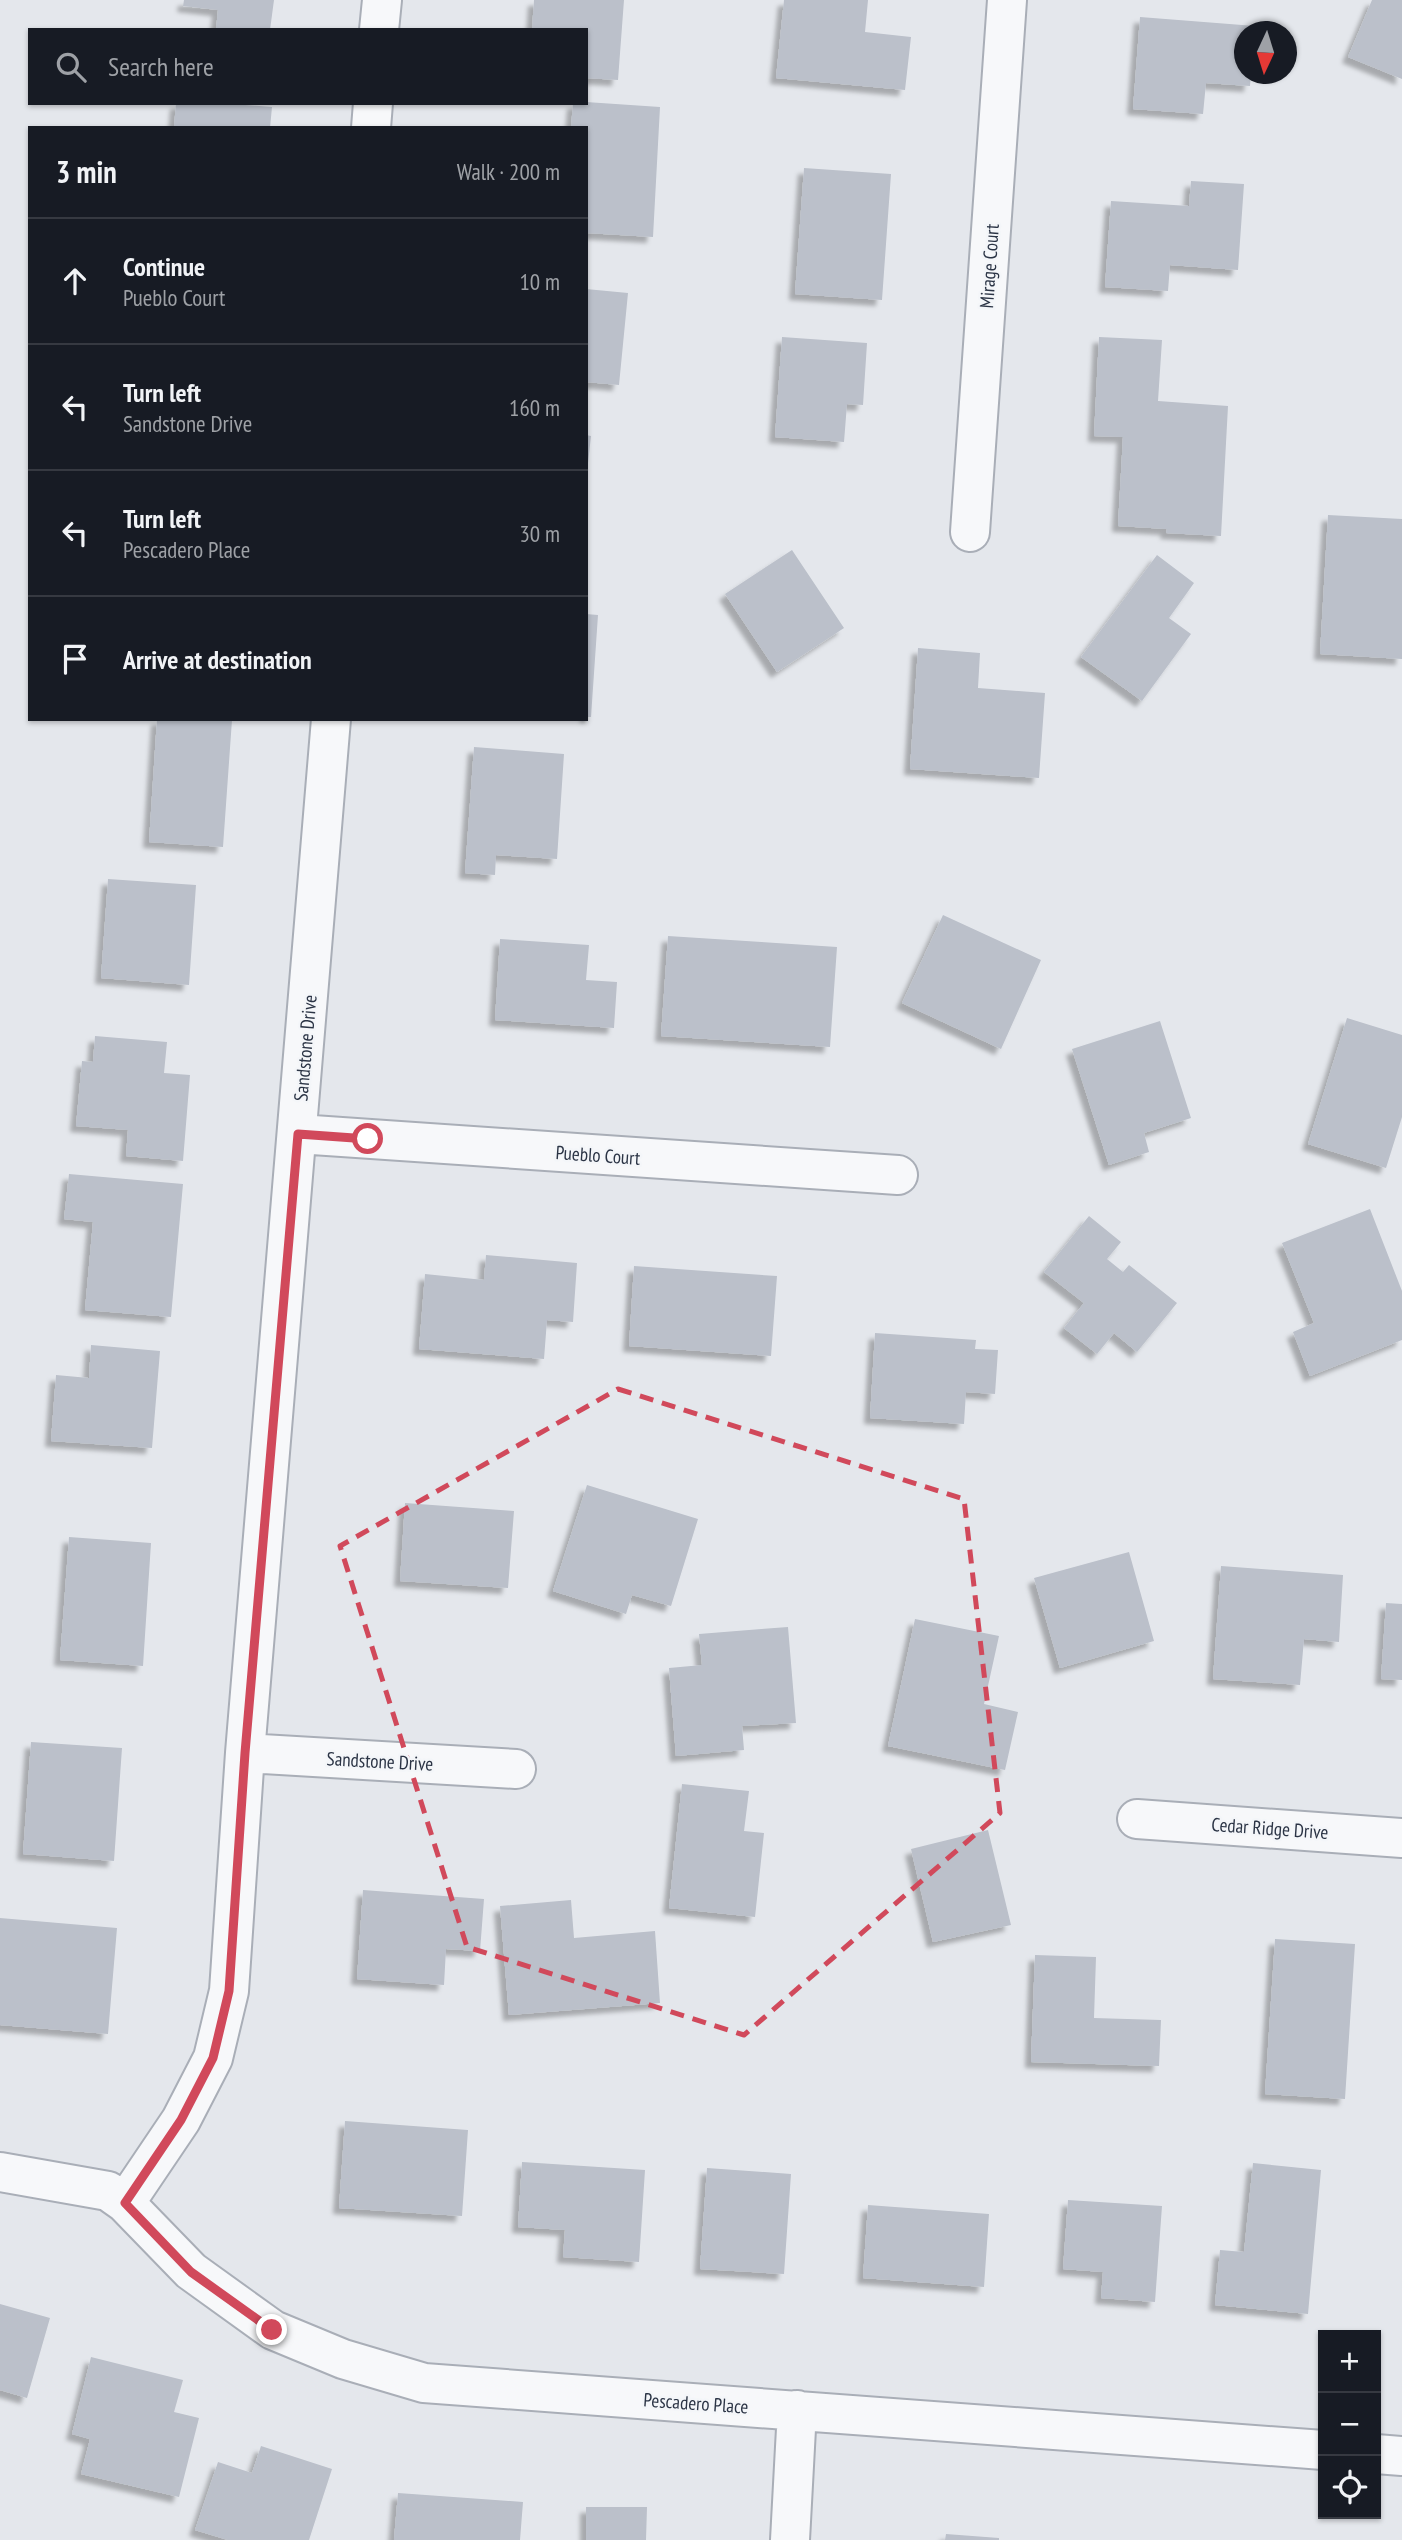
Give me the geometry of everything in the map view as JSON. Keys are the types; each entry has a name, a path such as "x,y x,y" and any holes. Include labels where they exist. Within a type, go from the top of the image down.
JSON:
{"street":[{"path":"379,28 382,0"},
{"name":"Mirage Court","path":"970,532 1007,0"},
{"path":"371,126 373,105"},
{"name":"Sandstone Drive","path":"125,2203 181,2120 213,2058 229,1991 245,1753 331,721"},
{"name":"Pueblo Court","path":"298,1134 898,1175"},
{"name":"Sandstone Drive","path":"245,1753 516,1769"},
{"name":"Cedar Ridge Drive","path":"1138,1819 1402,1838"},
{"path":"0,2172 108,2191 125,2203"},
{"name":"Pescadero Place","path":"125,2203 191,2272 272,2330 343,2359 424,2383 1318,2450"},
{"path":"790,2540 797,2410"},
{"path":"1381,2454 1402,2456"}],"highlighted area":[{"path":"618,1389 964,1499 1000,1813 744,2035 467,1947 340,1546"}],"building":[{"path":"184,0 274,0 270,28 216,28 218,10 183,6"},
{"path":"534,0 624,0 618,80 588,78 588,28 532,28"},
{"path":"784,0 868,0 865,32 911,37 905,90 776,78"},
{"path":"1372,0 1402,0 1402,79 1348,57"},
{"path":"1140,17 1234,24 1234,84 1250,86 1206,83 1203,114 1133,109"},
{"path":"588,102 660,107 653,237 588,233 588,126 571,126 573,105 588,105"},
{"path":"176,105 272,107 270,126 174,126"},
{"path":"804,168 891,174 882,300 795,294"},
{"path":"1191,181 1244,184 1238,270 1170,265 1168,291 1105,287 1111,201 1189,206"},
{"path":"588,289 628,293 619,385 588,382"},
{"path":"782,337 867,343 863,405 847,404 844,442 775,437"},
{"path":"1099,337 1162,340 1158,401 1228,406 1221,536 1166,533 1167,529 1118,526 1123,437 1094,436"},
{"path":"588,435 591,436 588,463"},
{"path":"1328,515 1402,519 1402,659 1320,654"},
{"path":"792,550 844,628 777,672 725,594"},
{"path":"1157,555 1194,583 1169,618 1191,634 1142,701 1081,657"},
{"path":"588,614 598,615 591,717 588,717"},
{"path":"918,648 980,653 978,688 1045,693 1039,778 910,769"},
{"path":"157,721 232,721 223,847 149,842"},
{"path":"474,747 564,754 557,859 496,855 495,875 465,873"},
{"path":"108,879 196,885 189,985 101,978"},
{"path":"943,915 1041,960 1001,1049 902,1003"},
{"path":"668,936 837,947 830,1047 661,1036"},
{"path":"500,939 589,945 586,980 617,982 614,1028 495,1020"},
{"path":"1347,1018 1402,1035 1402,1117 1386,1168 1308,1144"},
{"path":"1160,1021 1191,1118 1144,1133 1149,1152 1109,1165 1072,1049"},
{"path":"95,1036 167,1042 164,1073 190,1075 183,1161 126,1156 128,1130 76,1126 82,1061 93,1062"},
{"path":"69,1174 183,1184 171,1317 85,1310 93,1222 64,1219"},
{"path":"1370,1209 1402,1291 1402,1340 1310,1376 1293,1332 1314,1323 1282,1243"},
{"path":"1089,1216 1121,1242 1107,1259 1123,1272 1129,1265 1177,1303 1137,1352 1114,1333 1097,1354 1064,1328 1084,1303 1044,1272"},
{"path":"486,1255 577,1263 573,1322 547,1320 544,1359 419,1349 425,1274 484,1280"},
{"path":"634,1266 777,1276 771,1356 629,1346"},
{"path":"875,1333 976,1340 975,1349 998,1350 995,1394 966,1392 964,1424 870,1418"},
{"path":"91,1345 160,1351 152,1448 51,1441 56,1375 89,1378"},
{"path":"587,1485 698,1519 671,1606 632,1595 626,1614 553,1591"},
{"path":"405,1503 514,1511 508,1588 400,1581"},
{"path":"69,1537 151,1543 143,1666 60,1660"},
{"path":"1129,1552 1154,1641 1060,1668 1034,1578"},
{"path":"1221,1566 1343,1575 1339,1642 1304,1639 1300,1685 1213,1679"},
{"path":"1386,1603 1402,1604 1402,1680 1381,1679"},
{"path":"915,1619 999,1636 984,1704 1018,1712 1005,1770 888,1746"},
{"path":"788,1627 796,1723 742,1726 744,1750 676,1756 669,1668 702,1665 699,1634"},
{"path":"31,1742 122,1748 114,1861 23,1854"},
{"path":"682,1784 749,1791 744,1831 764,1833 755,1917 669,1908"},
{"path":"988,1830 1011,1925 933,1942 911,1849"},
{"path":"363,1890 484,1899 480,1951 446,1949 444,1985 357,1979"},
{"path":"571,1900 574,1938 655,1931 660,2003 509,2015 500,1906"},
{"path":"0,1918 117,1928 108,2034 0,2025"},
{"path":"1275,1939 1355,1944 1345,2099 1265,2094"},
{"path":"1035,1955 1096,1957 1094,2018 1161,2020 1159,2066 1031,2062"},
{"path":"345,2121 468,2130 462,2216 339,2208"},
{"path":"522,2162 645,2170 639,2262 563,2257 565,2230 518,2227"},
{"path":"1253,2163 1321,2170 1308,2314 1215,2305 1220,2250 1244,2252"},
{"path":"707,2168 791,2174 784,2274 700,2269"},
{"path":"1068,2200 1162,2206 1155,2302 1101,2298 1103,2272 1063,2269"},
{"path":"868,2205 989,2214 984,2287 863,2278"},
{"path":"0,2304 50,2318 27,2398 0,2390"},
{"path":"91,2357 183,2380 174,2412 199,2418 179,2497 81,2474 90,2439 72,2434"},
{"path":"261,2446 332,2469 309,2540 228,2540 195,2530 218,2462 252,2473"},
{"path":"398,2493 523,2502 520,2540 394,2540"},
{"path":"586,2507 647,2507 646,2540 586,2540"},
{"path":"946,2534 999,2538 999,2540 945,2540"}],"route":[{"path":"272,2330 191,2272 125,2203 181,2120 213,2058 229,1991 245,1753 298,1134 368,1139"}]}
